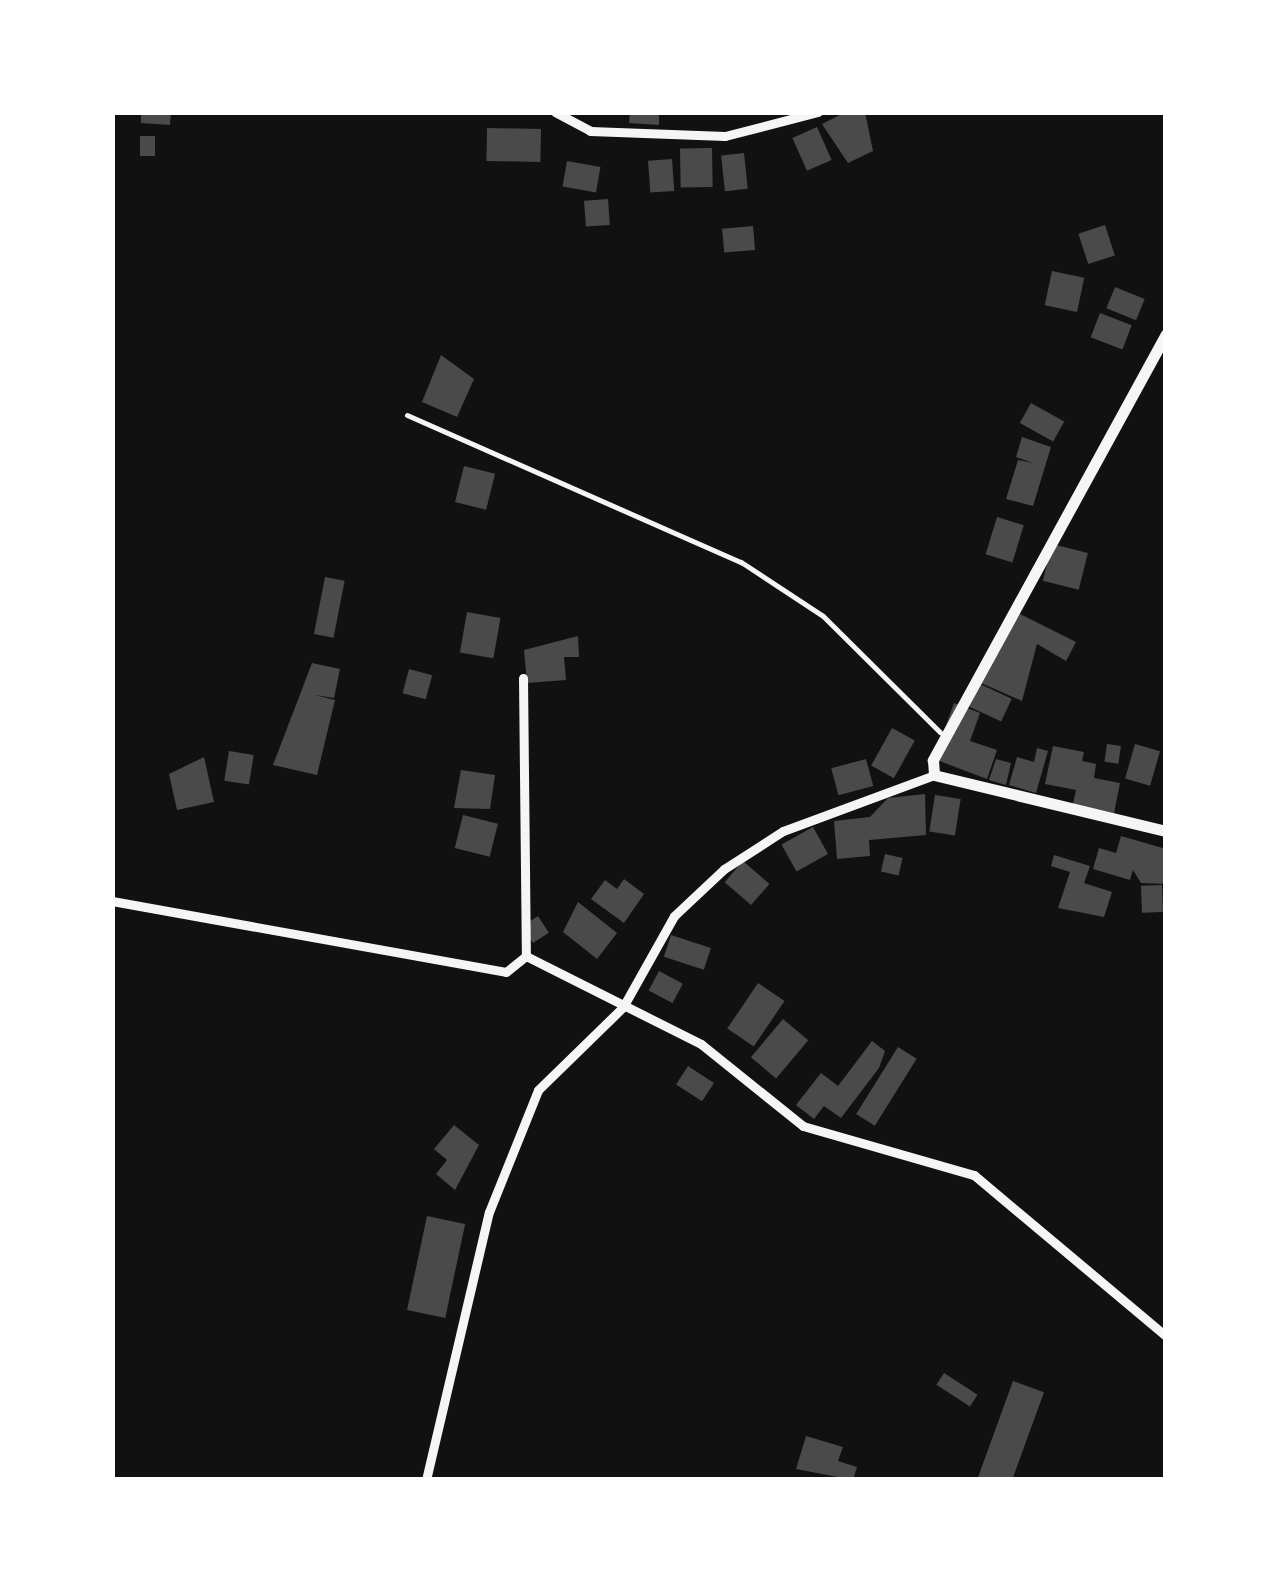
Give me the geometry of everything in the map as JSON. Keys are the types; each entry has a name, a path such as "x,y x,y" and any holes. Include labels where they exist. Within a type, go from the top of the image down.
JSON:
{"street":[{"path":"556,112 590,131 725,136 818,112"},
{"path":"934,775 940,732 1166,334"},
{"path":"523,678 526,956"},
{"path":"426,1480 490,1212 521,1120 554,1068 623,1007 674,916 724,869 784,831 934,775 1166,831"},
{"path":"112,901 506,972 526,956"},
{"path":"526,956 701,1044 814,1131 974,1175 1166,1336"}],"lane":[{"path":"407,416 476,438 770,580 823,616 940,732"}],"building":[{"path":"141,112 171,112 170,125 141,123"},
{"path":"630,112 659,112 659,125 629,123"},
{"path":"846,112 865,112 873,151 848,163 822,124"},
{"path":"817,127 832,160 807,171 792,138"},
{"path":"487,128 541,129 540,162 486,161"},
{"path":"140,136 155,136 155,156 140,156"},
{"path":"712,148 713,187 681,188 680,149"},
{"path":"744,153 748,189 725,191 721,155"},
{"path":"672,159 674,191 650,193 648,161"},
{"path":"567,161 600,167 596,193 562,187"},
{"path":"608,199 610,225 586,227 584,201"},
{"path":"1105,225 1115,255 1088,264 1078,234"},
{"path":"753,226 755,250 724,253 722,229"},
{"path":"1052,271 1084,278 1077,312 1045,305"},
{"path":"1115,287 1145,299 1136,320 1106,308"},
{"path":"1100,313 1132,325 1122,349 1091,337"},
{"path":"441,355 474,379 457,417 422,402"},
{"path":"1031,403 1064,421 1053,442 1020,423"},
{"path":"1022,437 1051,447 1033,506 1006,499 1018,460 1033,463 1016,457"},
{"path":"464,466 495,474 486,510 455,502"},
{"path":"997,517 1024,525 1012,562 986,554"},
{"path":"1052,544 1088,553 1079,590 1043,581"},
{"path":"325,577 345,581 334,638 314,634"},
{"path":"467,612 500,618 493,658 460,652"},
{"path":"1016,612 1076,642 1066,661 1037,644 1022,701 981,683"},
{"path":"578,636 579,657 564,657 566,680 527,683 524,650"},
{"path":"312,663 340,669 334,698 315,695 335,700 317,775 273,765"},
{"path":"409,669 432,675 426,699 403,693"},
{"path":"980,684 1012,699 1001,721 969,707"},
{"path":"954,703 980,713 970,741 997,750 987,779 934,759"},
{"path":"892,728 915,741 894,778 871,766"},
{"path":"1107,744 1121,746 1118,764 1104,762"},
{"path":"1135,744 1160,751 1150,786 1125,779"},
{"path":"1053,746 1084,752 1082,761 1096,764 1094,778 1120,783 1114,813 1073,804 1076,790 1045,784"},
{"path":"1037,748 1048,751 1036,793 1009,785 1017,757 1034,762"},
{"path":"229,751 254,755 249,785 224,781"},
{"path":"204,757 214,802 177,810 169,774"},
{"path":"866,759 873,786 838,795 831,768"},
{"path":"996,759 1011,763 1006,785 989,780"},
{"path":"461,770 495,775 490,809 454,808"},
{"path":"925,794 926,835 869,840 870,856 837,859 834,821 870,817 888,798"},
{"path":"935,795 961,799 955,836 929,832"},
{"path":"463,815 498,824 490,857 455,848"},
{"path":"813,827 828,854 797,872 782,844"},
{"path":"1121,836 1166,849 1166,884 1141,883 1133,870 1130,880 1093,869 1099,848 1116,853"},
{"path":"885,854 903,858 898,876 881,872"},
{"path":"1054,855 1090,866 1084,883 1112,892 1104,917 1058,908 1070,872 1051,866"},
{"path":"743,861 769,884 751,905 725,882"},
{"path":"624,879 644,894 624,923 591,899 605,880 617,889"},
{"path":"1162,885 1163,912 1142,913 1141,886"},
{"path":"578,902 617,933 597,959 563,932"},
{"path":"538,916 549,933 533,943 522,926"},
{"path":"671,935 711,948 704,970 664,957"},
{"path":"659,971 683,984 673,1003 649,990"},
{"path":"758,983 785,1001 754,1046 727,1029"},
{"path":"783,1019 808,1040 776,1079 751,1057"},
{"path":"872,1041 885,1051 879,1068 841,1118 824,1106 814,1119 796,1105 821,1073 838,1086"},
{"path":"898,1047 917,1059 875,1126 856,1114"},
{"path":"688,1066 714,1083 702,1101 676,1084"},
{"path":"454,1125 479,1145 455,1190 436,1174 447,1160 434,1149"},
{"path":"427,1216 465,1224 445,1318 407,1310"},
{"path":"944,1373 978,1395 970,1407 936,1385"},
{"path":"1013,1381 1044,1392 1012,1480 977,1480"},
{"path":"806,1436 843,1447 838,1461 857,1467 853,1480 796,1469"}]}
